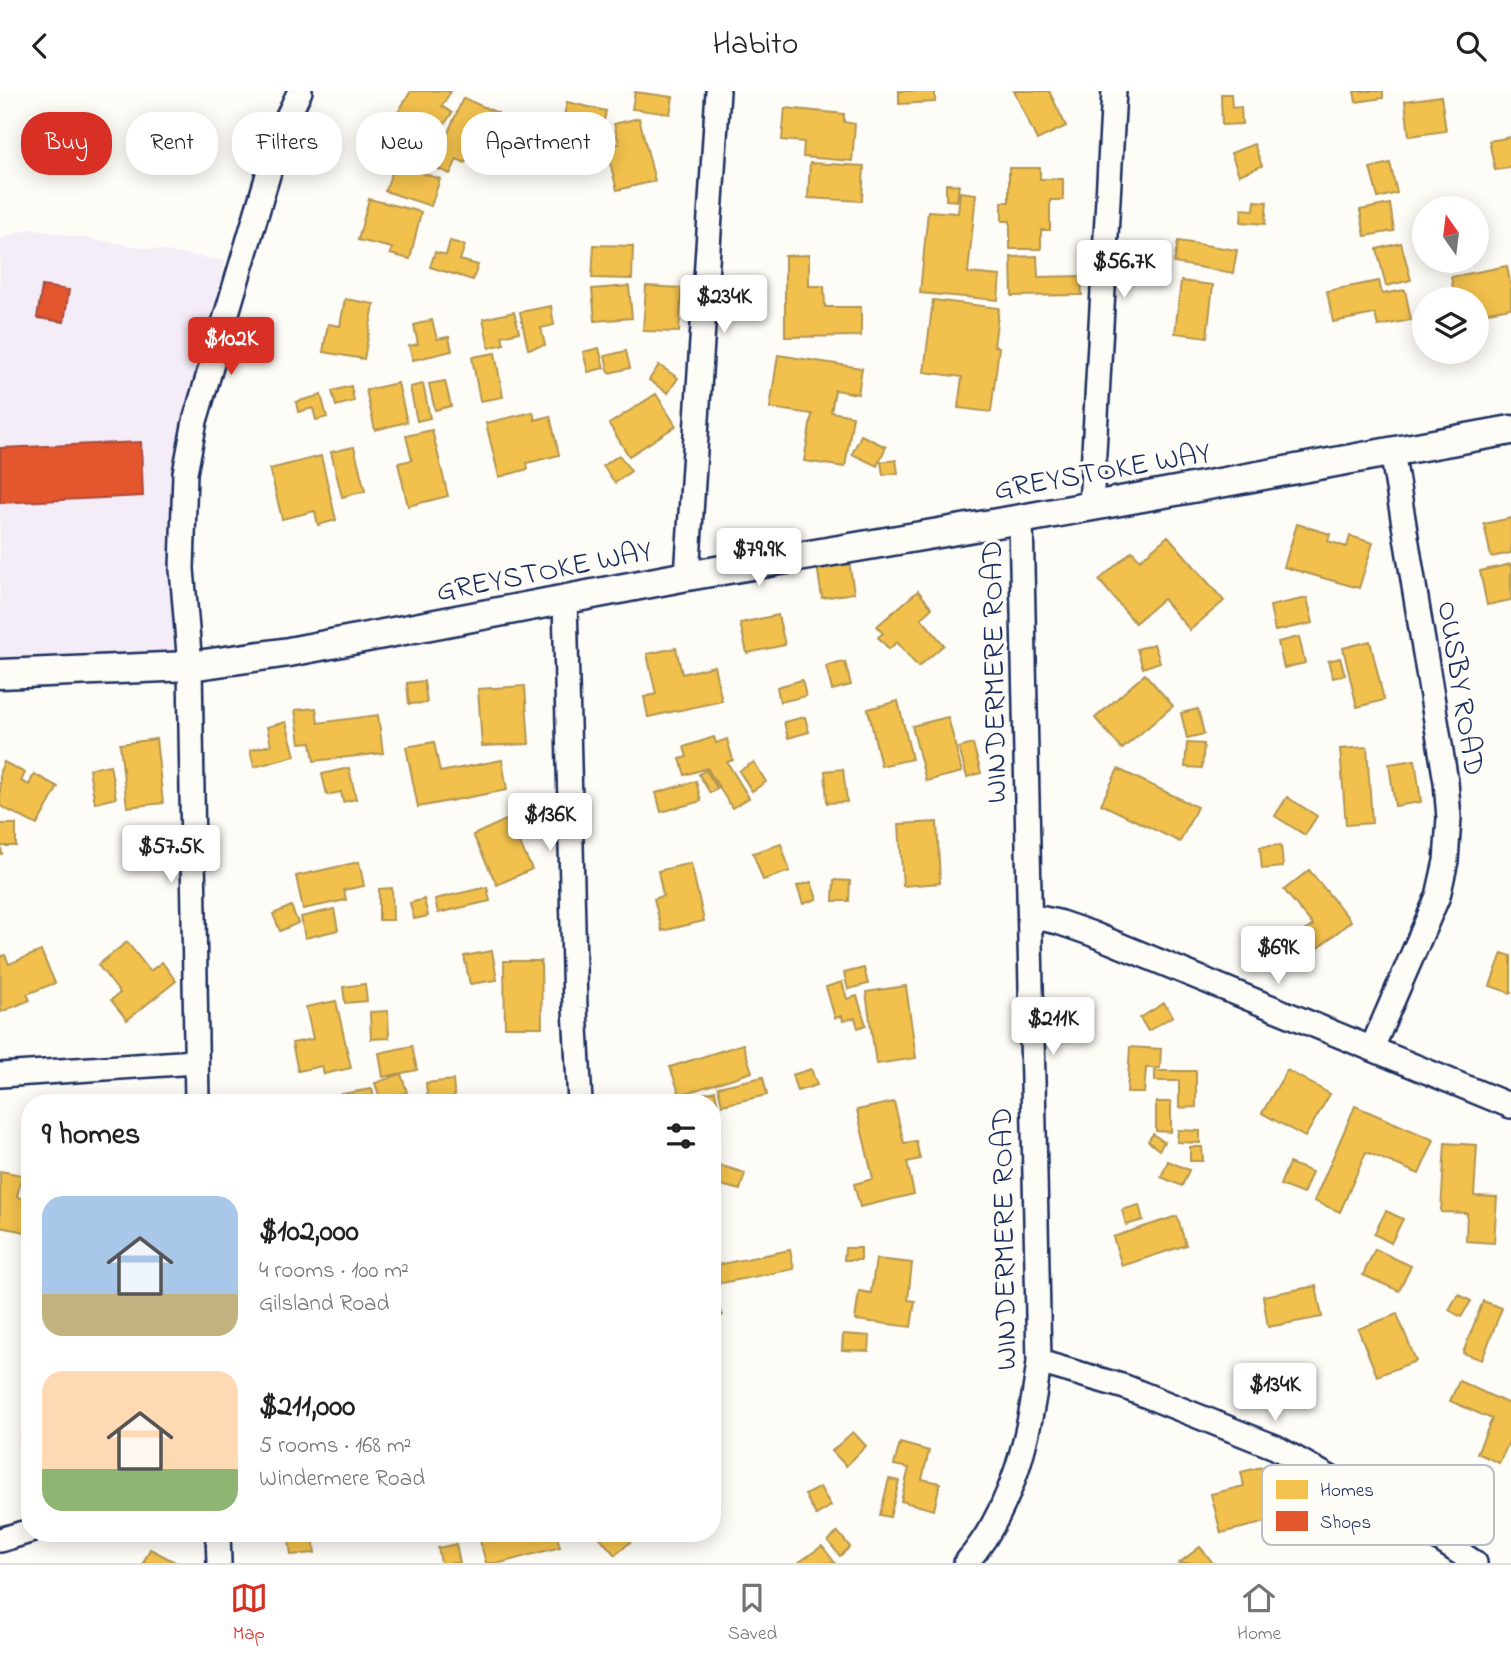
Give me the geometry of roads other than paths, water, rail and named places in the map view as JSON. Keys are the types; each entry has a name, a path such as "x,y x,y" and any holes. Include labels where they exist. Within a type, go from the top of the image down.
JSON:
{"street":[{"path":"197,1094 190,666 182,569 185,473 195,421 277,144 300,91"},
{"path":"687,576 718,91"},
{"path":"1091,506 1114,91"},
{"name":"GREYSTOKE WAY","path":"0,674 190,666 289,652 687,576 1021,519 1511,430"},
{"name":"OUSBY ROAD","path":"1372,1048 1438,895 1446,860 1449,818 1446,782 1392,451"},
{"name":"WINDERMERE ROAD","path":"965,1563 983,1543 1009,1495 1034,1404 1039,1362 1021,519"},
{"path":"565,601 580,1094"},
{"path":"1030,916 1090,933 1511,1106"},
{"path":"0,1075 195,1062"},
{"path":"1039,1362 1125,1387 1275,1447 1307,1465"},
{"path":"0,1540 21,1534"},
{"path":"218,1542 219,1563"},
{"path":"1448,1545 1475,1563"}]}
